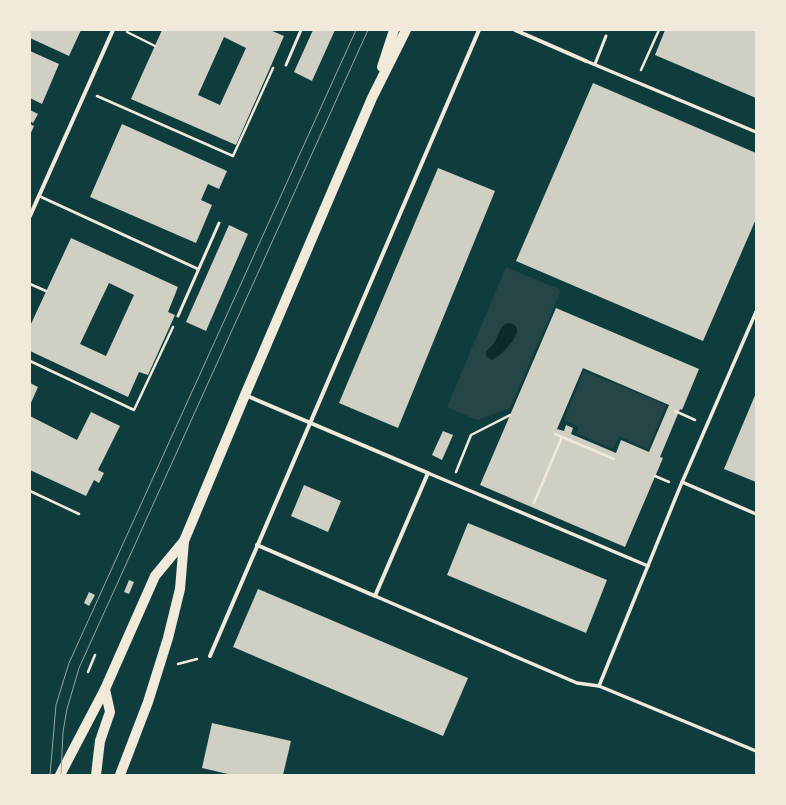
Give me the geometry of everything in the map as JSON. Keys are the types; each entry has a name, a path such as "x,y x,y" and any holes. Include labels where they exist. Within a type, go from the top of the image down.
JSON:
{"main road":[{"path":"372,98 394,30"},
{"path":"60,775 106,688 155,576 184,541 372,98 406,30"},
{"path":"120,775 148,702 168,638 180,589 184,541"},
{"path":"96,775 100,741 110,712 106,688"}],"street":[{"path":"30,216 113,30"},
{"path":"210,656 478,30"},
{"path":"515,30 756,132"},
{"path":"599,686 682,482 756,312"},
{"path":"245,395 648,566"},
{"path":"375,596 428,473"},
{"path":"682,482 756,514"},
{"path":"257,545 577,683 599,686 756,751"}],"lane":[{"path":"286,65 301,30"},
{"path":"595,64 606,36"},
{"path":"39,196 198,269"},
{"path":"178,316 219,223"}],"path":[{"path":"121,30 155,46"},
{"path":"636,81 659,30"},
{"path":"86,91 233,156 276,61 286,65"},
{"path":"30,284 46,291"},
{"path":"30,361 134,410 178,316"},
{"path":"675,411 707,425"},
{"path":"451,483 471,435 510,415"},
{"path":"555,434 614,459"},
{"path":"529,516 562,437"},
{"path":"30,491 79,514"},
{"path":"88,672 95,655"},
{"path":"178,664 210,656"}],"shaded area":[{"path":"506,267 561,290 510,408 477,420 447,407"},
{"path":"508,323 515,325 517,329 516,335 502,353 492,360 487,357 486,352 495,342 501,328"},
{"path":"584,371 666,405 648,449 619,436 613,449 576,433 579,427 564,420"}],"building":[{"path":"30,30 81,30 69,56 30,38"},
{"path":"162,30 270,30 284,36 236,145 131,99","holes":["224,37 246,48 220,105 198,95"]},
{"path":"313,30 335,30 312,81 294,72"},
{"path":"665,30 756,30 756,98 655,55"},
{"path":"30,51 59,64 42,104 30,98"},
{"path":"593,83 756,153 756,219 703,341 516,261"},
{"path":"30,110 38,114 33,123 30,121"},
{"path":"30,124 34,126 30,135"},
{"path":"122,124 227,171 219,189 208,184 201,200 212,205 196,243 90,197"},
{"path":"438,168 495,191 398,428 339,403"},
{"path":"229,225 248,234 206,331 186,322"},
{"path":"71,238 178,287 168,312 175,315 148,375 139,372 128,397 30,351 30,326","holes":["109,283 134,295 106,356 80,344"]},
{"path":"556,308 699,369 660,457 663,458 625,547 480,485","holes":["583,368 669,405 649,452 621,440 616,453 571,434 573,428 566,425 564,431 557,429"]},
{"path":"30,383 38,387 30,405"},
{"path":"756,393 756,482 724,469"},
{"path":"91,412 120,426 98,470 104,473 99,483 94,480 86,496 30,470 30,416 77,440"},
{"path":"443,431 453,435 442,460 432,455"},
{"path":"304,485 341,501 328,532 291,516"},
{"path":"468,523 607,580 586,633 447,575"},
{"path":"129,580 134,582 129,594 124,592"},
{"path":"258,589 468,678 443,736 233,647"},
{"path":"89,592 95,595 89,606 84,603"},
{"path":"212,723 291,741 283,775 232,775 202,768"}],"tram line":[{"path":"50,775 56,705 69,663 356,30"},
{"path":"61,775 63,732 67,709 79,668 368,30"}]}
